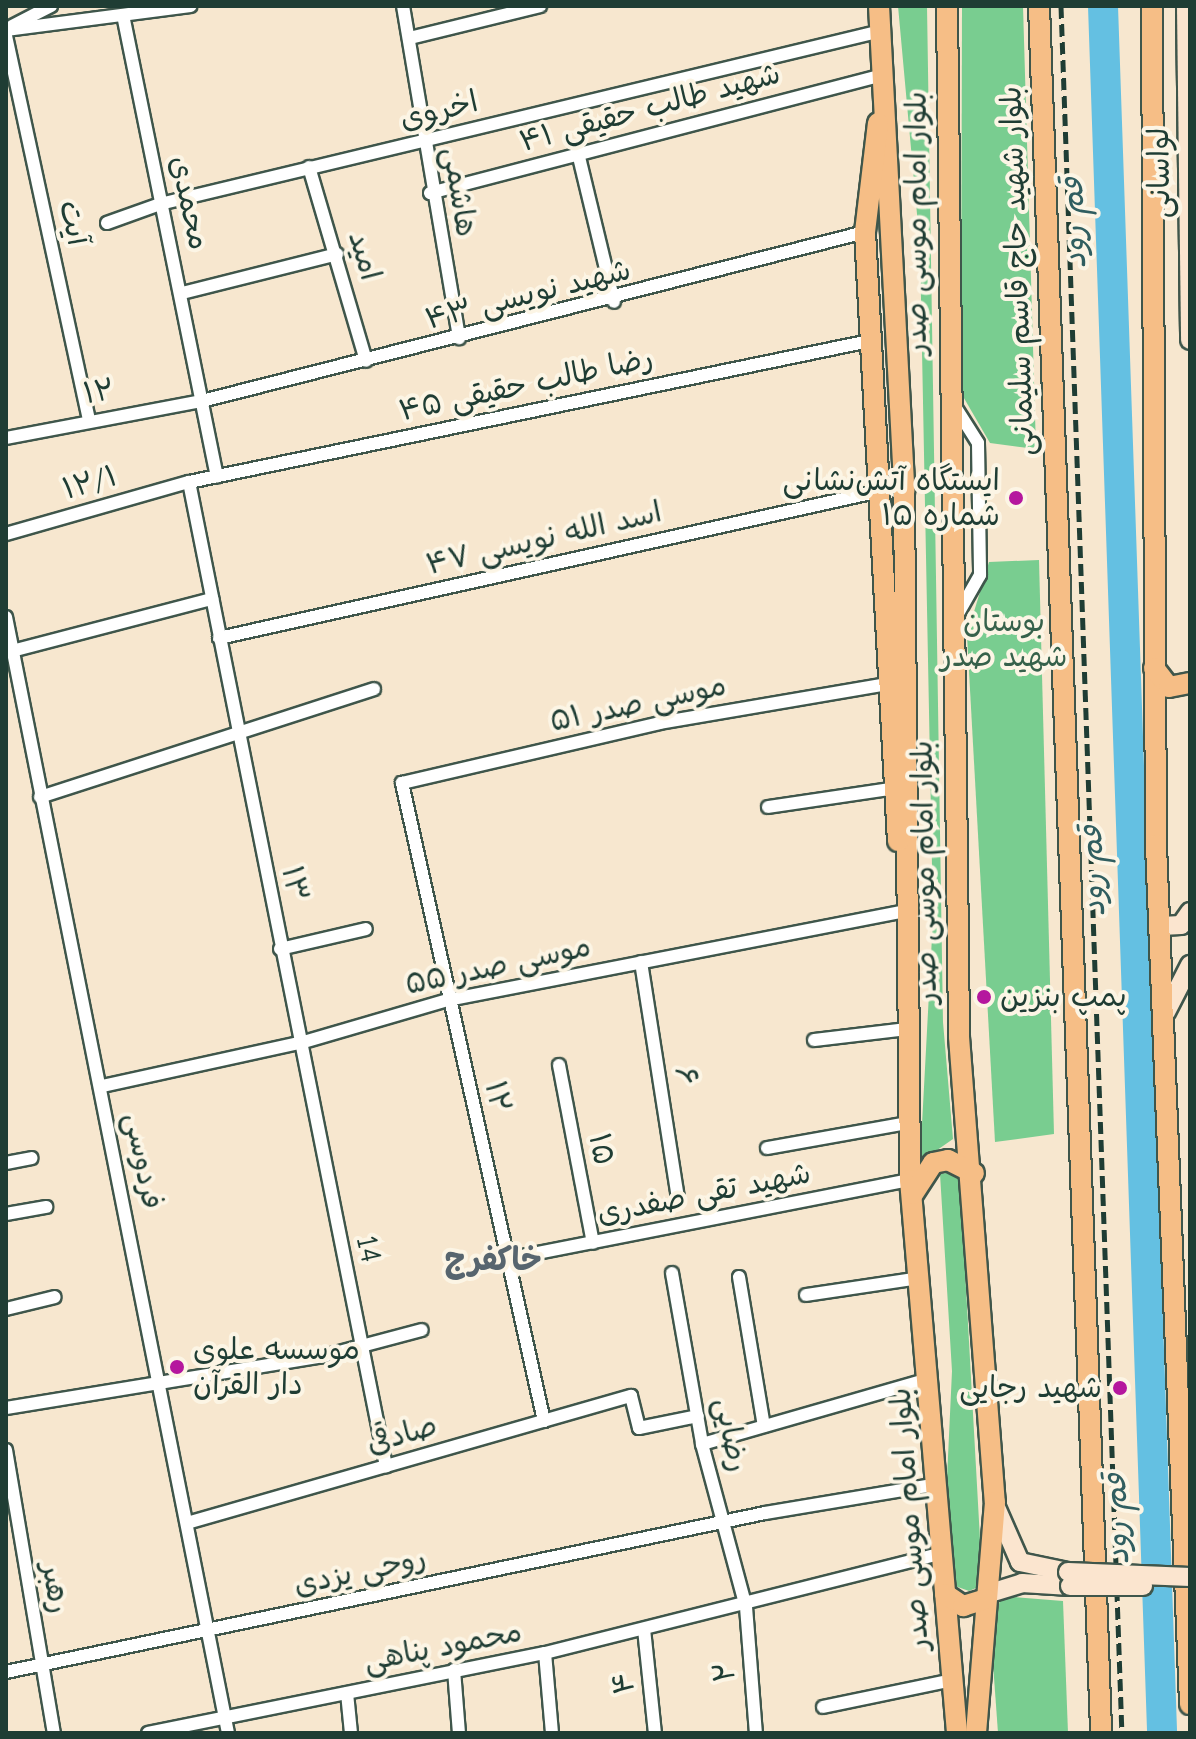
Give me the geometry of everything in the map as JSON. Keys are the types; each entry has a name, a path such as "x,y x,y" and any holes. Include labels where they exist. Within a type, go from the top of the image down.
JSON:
{"main road":[{"name":"بلوار امام موسی صدر","path":"947,6 947,396 961,1108 974,1173 995,1502 976,1733"},
{"name":"بلوار شهید حاج قاسم سلیمانی","path":"1039,6 1101,1733"},
{"path":"1152,6 1154,667 1190,1704"},
{"name":"لواسانی","path":"1186,6 1190,340"},
{"name":"بلوار امام موسی صدر","path":"880,14 897,262 911,1190 939,1484 957,1733"},
{"path":"884,75 865,232 874,340 890,789 909,910"},
{"path":"1154,667 1169,687 1190,683"},
{"path":"1161,926 1181,925 1190,912"},
{"path":"1166,1012 1190,965"},
{"path":"911,1190 933,1163 948,1160 974,1173"},
{"path":"995,1502 1020,1562 1069,1579"},
{"path":"945,1594 963,1606 1022,1583 1069,1579 1190,1580"}],"street":[{"path":"6,29 51,6"},
{"path":"6,29 190,6"},
{"name":"هاشمی","path":"403,6 430,193 459,338"},
{"path":"410,38 540,6"},
{"name":"اخروی","path":"107,223 160,204 425,142 730,64 880,14"},
{"name":"محمدی","path":"123,15 217,477"},
{"name":"آیت","path":"6,36 89,420"},
{"name":"۴۱ شهید طالب حقیقی","path":"430,193 884,75"},
{"path":"578,153 614,302"},
{"name":"امید","path":"309,167 366,361"},
{"name":"۴۳ شهید نویسی","path":"202,401 614,302 865,232"},
{"path":"182,293 337,254"},
{"name":"۴۵ رضا طالب حقیقی","path":"189,482 874,340"},
{"path":"947,396 978,443 980,575 951,627"},
{"name":"۱۲","path":"6,438 202,401"},
{"name":"۱۲/۱","path":"6,534 189,482"},
{"name":"۱۳","path":"189,482 300,1043"},
{"name":"۴۷ اسد الله نویسی","path":"219,638 880,491"},
{"path":"12,651 212,599"},
{"name":"فردوسی","path":"6,617 93,1072 102,1086 228,1733"},
{"name":"موسی صدر ۵۱","path":"402,783 659,723 886,684"},
{"path":"40,797 374,689"},
{"name":"۱۲","path":"402,783 544,1421"},
{"path":"768,807 890,789"},
{"name":"موسی صدر ۵۵","path":"102,1086 300,1043 448,1000 909,910"},
{"path":"280,949 366,929"},
{"name":"۶","path":"641,962 678,1198"},
{"path":"814,1040 907,1029"},
{"name":"14","path":"300,1043 386,1466"},
{"name":"۱۵","path":"559,1065 593,1243"},
{"path":"767,1148 908,1123"},
{"path":"6,1163 32,1158"},
{"name":"شهید تقی صفدری","path":"507,1259 911,1190"},
{"path":"6,1214 46,1207"},
{"name":"رضایی","path":"672,1273 702,1444 746,1607"},
{"path":"739,1277 764,1426"},
{"path":"806,1295 920,1278"},
{"path":"6,1309 55,1297"},
{"path":"6,1408 363,1346 422,1330"},
{"path":"702,1444 929,1379"},
{"name":"صادقی","path":"187,1523 631,1396 639,1428 698,1416"},
{"name":"رهبر","path":"6,1450 54,1733"},
{"name":"روحی یزدی","path":"6,1672 41,1668 208,1630 725,1523 939,1484"},
{"name":"محمود پناهی","path":"148,1733 545,1653 746,1607 942,1553"},
{"name":"۲","path":"746,1607 756,1733"},
{"name":"۴","path":"644,1629 655,1733"},
{"path":"545,1653 552,1733"},
{"path":"454,1670 459,1733"},
{"path":"823,1707 952,1680"},
{"path":"347,1693 351,1733"}],"green space":[{"path":"898,6 927,6 943,1022 953,1139 920,1162 933,918 920,247"},
{"path":"962,6 1023,6 1036,449 990,443 961,393"},
{"name":"بوستان شهید صدر","path":"1039,560 1054,1134 995,1142 967,635 989,562"},
{"path":"952,1172 960,1180 980,1539 976,1588 969,1591 955,1586 947,1478 952,1371 940,1174"},
{"path":"1001,1596 1063,1601 1068,1733 998,1733 991,1636"}],"waterway":[{"name":"قم رود","path":"1103,6 1162,1733"}],"railway":[{"path":"1061,6 1122,1733"}],"place":[{"name":"ایستگاه آتش‌نشانی شماره ۱۵","path":"1016,498"},
{"name":"پمپ بنزین","path":"984,997"},
{"name":"موسسه علوی دار القرآن","path":"177,1367"},
{"name":"شهید رجایی","path":"1120,1388"}],"district":[{"name":"خاکفرج","path":"493,1260"}]}
